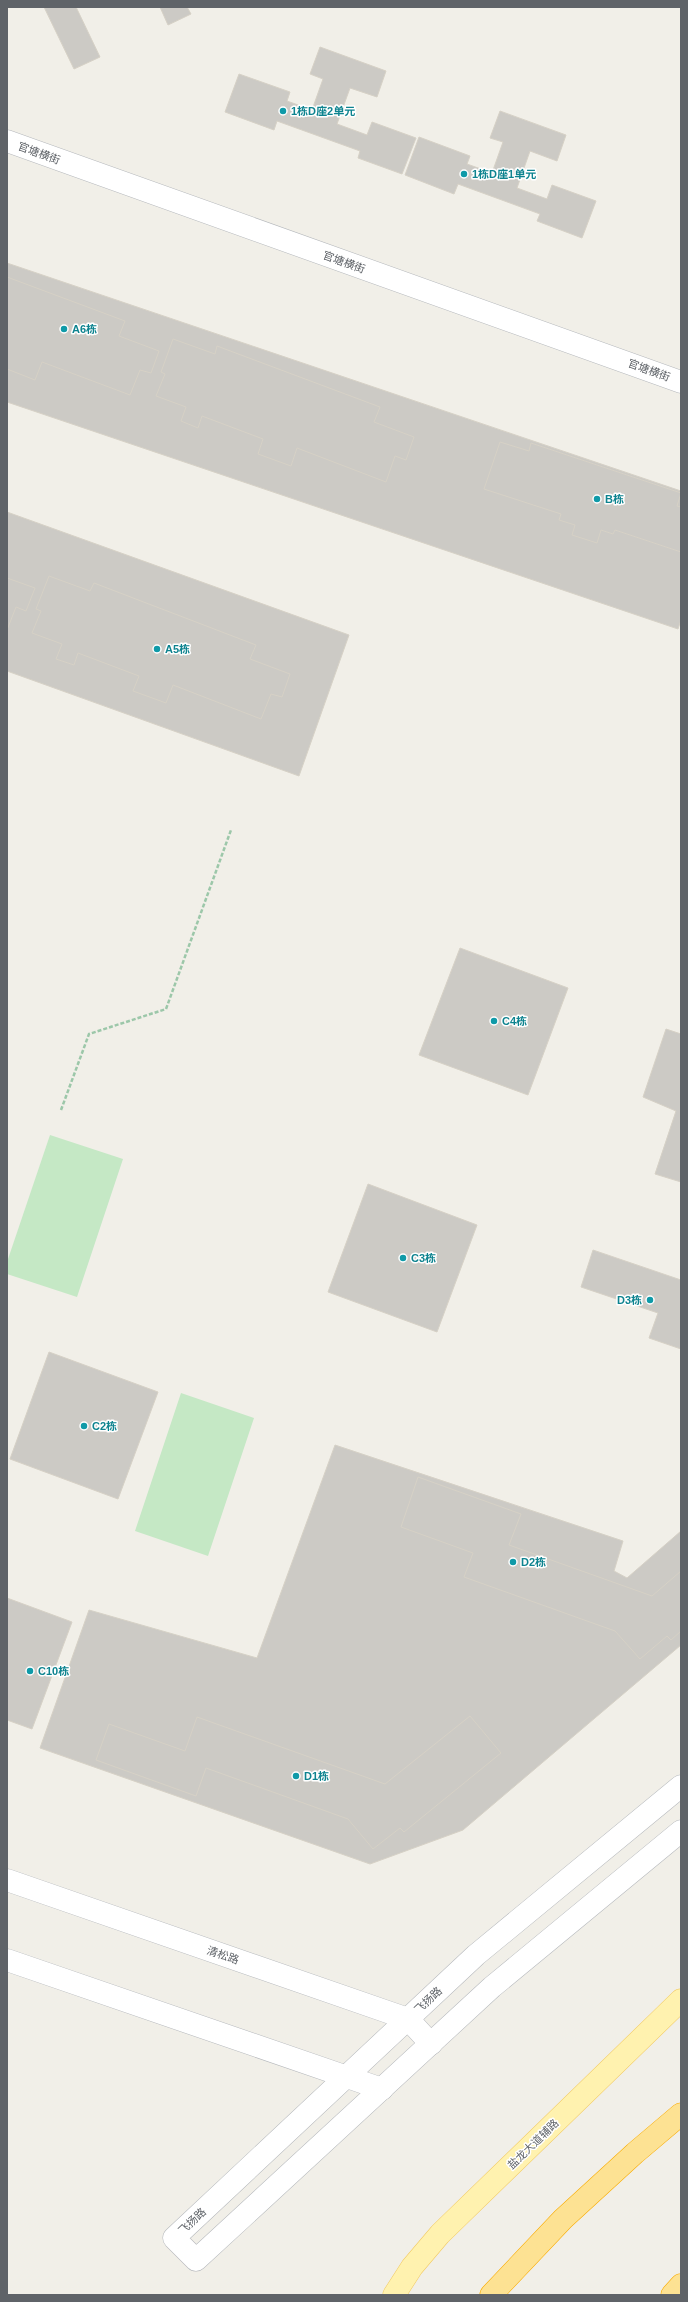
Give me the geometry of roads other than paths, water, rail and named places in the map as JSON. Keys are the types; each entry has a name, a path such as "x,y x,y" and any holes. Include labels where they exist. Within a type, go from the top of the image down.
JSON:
{"highway":[{"path":"491,2295 563,2219 635,2153 681,2114"},
{"path":"672,2295 681,2286"}],"main road":[{"name":"盐龙大道辅路","path":"394,2295 412,2268 440,2234 681,2000"}],"street":[{"name":"官塘横街","path":"7,141 681,382"},
{"name":"飞扬路","path":"681,1786 476,1954 174,2238 196,2260 492,1987 681,1831"},
{"name":"清松路","path":"7,1880 408,2019 430,2044"},
{"path":"7,1960 382,2089"}],"place":[{"name":"1栋D座2单元","path":"283,111"},
{"name":"1栋D座1单元","path":"464,174"},
{"name":"A6栋","path":"64,329"},
{"name":"B栋","path":"597,499"},
{"name":"A5栋","path":"157,649"},
{"name":"C4栋","path":"494,1021"},
{"name":"C3栋","path":"403,1258"},
{"name":"D3栋","path":"650,1300"},
{"name":"C2栋","path":"84,1426"},
{"name":"D2栋","path":"513,1562"},
{"name":"C10栋","path":"30,1671"},
{"name":"D1栋","path":"296,1776"}]}
